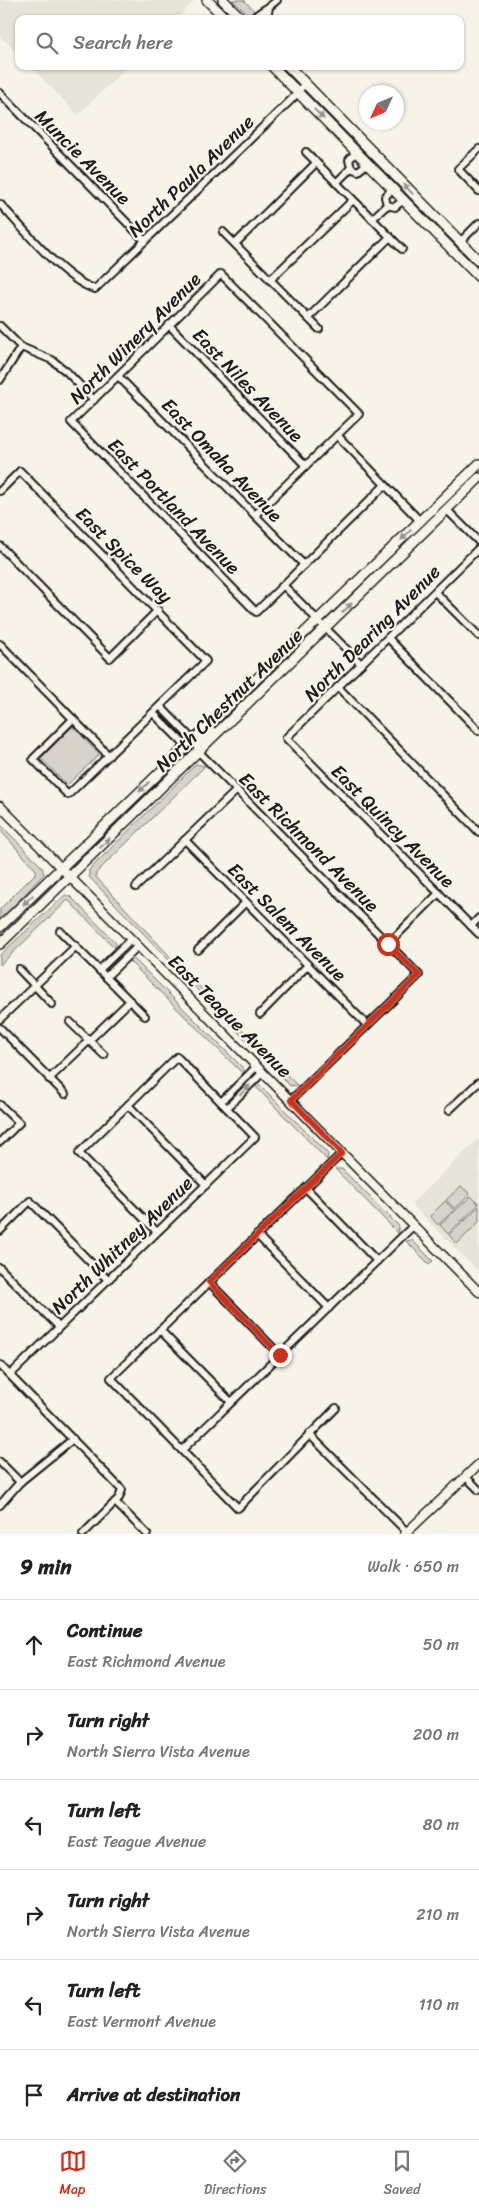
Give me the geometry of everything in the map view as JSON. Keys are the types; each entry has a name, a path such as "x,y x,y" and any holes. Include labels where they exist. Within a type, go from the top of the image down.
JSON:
{"main road":[{"path":"207,0 222,15"},
{"path":"223,0 238,15"},
{"path":"276,70 479,278"},
{"path":"292,70 479,261"},
{"path":"403,200 423,212 450,240 460,242"},
{"name":"North Chestnut Avenue","path":"0,927 479,464"},
{"name":"North Chestnut Avenue","path":"0,944 448,511 479,478"},
{"path":"448,511 448,502 456,494 458,485"},
{"path":"199,752 198,744 232,711 255,680"}],"street":[{"path":"266,15 269,8 277,0"},
{"path":"256,15 263,8 269,8"},
{"name":"North Paula Avenue","path":"0,204 63,270 95,289 305,83"},
{"name":"Muncie Avenue","path":"0,93 145,241"},
{"path":"479,149 458,169 479,191"},
{"path":"306,152 402,249"},
{"path":"351,168 349,160 356,152"},
{"path":"235,244 316,163"},
{"path":"351,168 358,171 368,163"},
{"path":"336,183 351,168"},
{"path":"387,205 385,197 392,189"},
{"path":"270,280 352,200"},
{"path":"387,205 395,207 403,200"},
{"path":"372,219 387,205"},
{"path":"460,242 479,223"},
{"path":"223,232 319,329"},
{"path":"308,318 390,237"},
{"name":"North Winery Avenue","path":"71,422 221,274 359,414 337,435"},
{"name":"East Niles Avenue","path":"169,325 306,466"},
{"path":"0,326 21,347 52,360 67,372 94,400"},
{"path":"0,380 21,347"},
{"name":"East Omaha Avenue","path":"118,376 304,565"},
{"name":"East Portland Avenue","path":"71,422 256,612 284,585"},
{"path":"255,515 337,435 420,521"},
{"name":"East Spice Way","path":"0,490 20,471 206,661 160,706"},
{"path":"361,664 284,585 385,485"},
{"path":"448,511 479,542"},
{"path":"0,546 110,658 158,610"},
{"name":"North Dearing Avenue","path":"286,738 479,548"},
{"path":"435,592 479,636"},
{"path":"388,638 479,731"},
{"path":"0,644 109,756"},
{"path":"338,687 479,832"},
{"path":"73,719 33,759 68,795 160,706 179,726 190,743"},
{"path":"153,712 172,732 190,743"},
{"path":"172,732 179,726"},
{"name":"East Quincy Avenue","path":"286,738 479,934"},
{"name":"East Richmond Avenue","path":"199,752 419,975 367,1026"},
{"path":"136,887 237,790"},
{"name":"East Teague Avenue","path":"0,806 479,1292"},
{"name":"East Salem Avenue","path":"185,840 367,1026"},
{"path":"388,944 439,893"},
{"path":"198,950 246,902"},
{"path":"471,926 479,918"},
{"path":"60,930 145,1016"},
{"path":"100,970 131,939"},
{"path":"0,1019 76,946"},
{"path":"106,977 138,946"},
{"path":"112,958 119,964"},
{"path":"260,1014 308,965"},
{"path":"19,969 52,1004"},
{"path":"49,1079 130,1001"},
{"path":"70,1022 104,1055"},
{"path":"291,1100 367,1026"},
{"path":"0,1028 65,1094"},
{"path":"157,1232 79,1153 177,1057 226,1108 260,1069"},
{"path":"221,1102 260,1069"},
{"path":"449,1110 479,1082"},
{"path":"0,1105 18,1124 0,1142"},
{"path":"128,1105 206,1185"},
{"name":"North Whitney Avenue","path":"10,1375 255,1137 226,1108"},
{"path":"336,1408 238,1508 111,1378 342,1153"},
{"path":"306,1188 377,1261"},
{"path":"0,1231 30,1201 108,1280"},
{"path":"182,1450 413,1226"},
{"path":"257,1236 329,1308"},
{"path":"0,1268 59,1327"},
{"path":"209,1282 280,1355"},
{"path":"160,1330 231,1402"},
{"path":"0,1365 120,1487 122,1493 115,1502 82,1534"},
{"path":"309,1434 406,1533 479,1464"},
{"path":"0,1505 20,1482 73,1440"},
{"path":"0,1462 20,1482"},
{"path":"466,1477 479,1490"},
{"path":"115,1502 147,1534"}],"shaded area":[{"path":"0,0 195,0 180,15 15,15 15,51 0,36"},
{"path":"232,0 244,0 255,12 249,15"},
{"path":"34,70 124,70 78,115"},
{"path":"72,727 99,755 67,785 41,758"},
{"path":"196,764 205,766 96,873 96,877 176,963 297,1085 290,1086 89,877 89,870"},
{"path":"0,824 42,867 44,874 0,920 0,909 36,873 36,870 0,830"},
{"path":"65,895 71,897 116,943 116,949 68,900 0,965 0,955"},
{"path":"134,959 244,1069 243,1074 128,960"},
{"path":"254,1085 260,1085 328,1154 327,1160"},
{"path":"479,1138 479,1272 411,1204"},
{"path":"335,1169 342,1169 399,1226 398,1233"},
{"path":"461,1186 470,1194 455,1209 446,1200"},
{"path":"471,1196 479,1204 448,1234 440,1225"},
{"path":"445,1201 454,1210 438,1225 430,1216"},
{"path":"479,1206 479,1222 457,1244 449,1235 464,1220 466,1221"},
{"path":"412,1240 433,1261 429,1264 406,1241"}],"route":[{"path":"280,1355 209,1282 342,1153 291,1100 419,975 388,944"}]}
